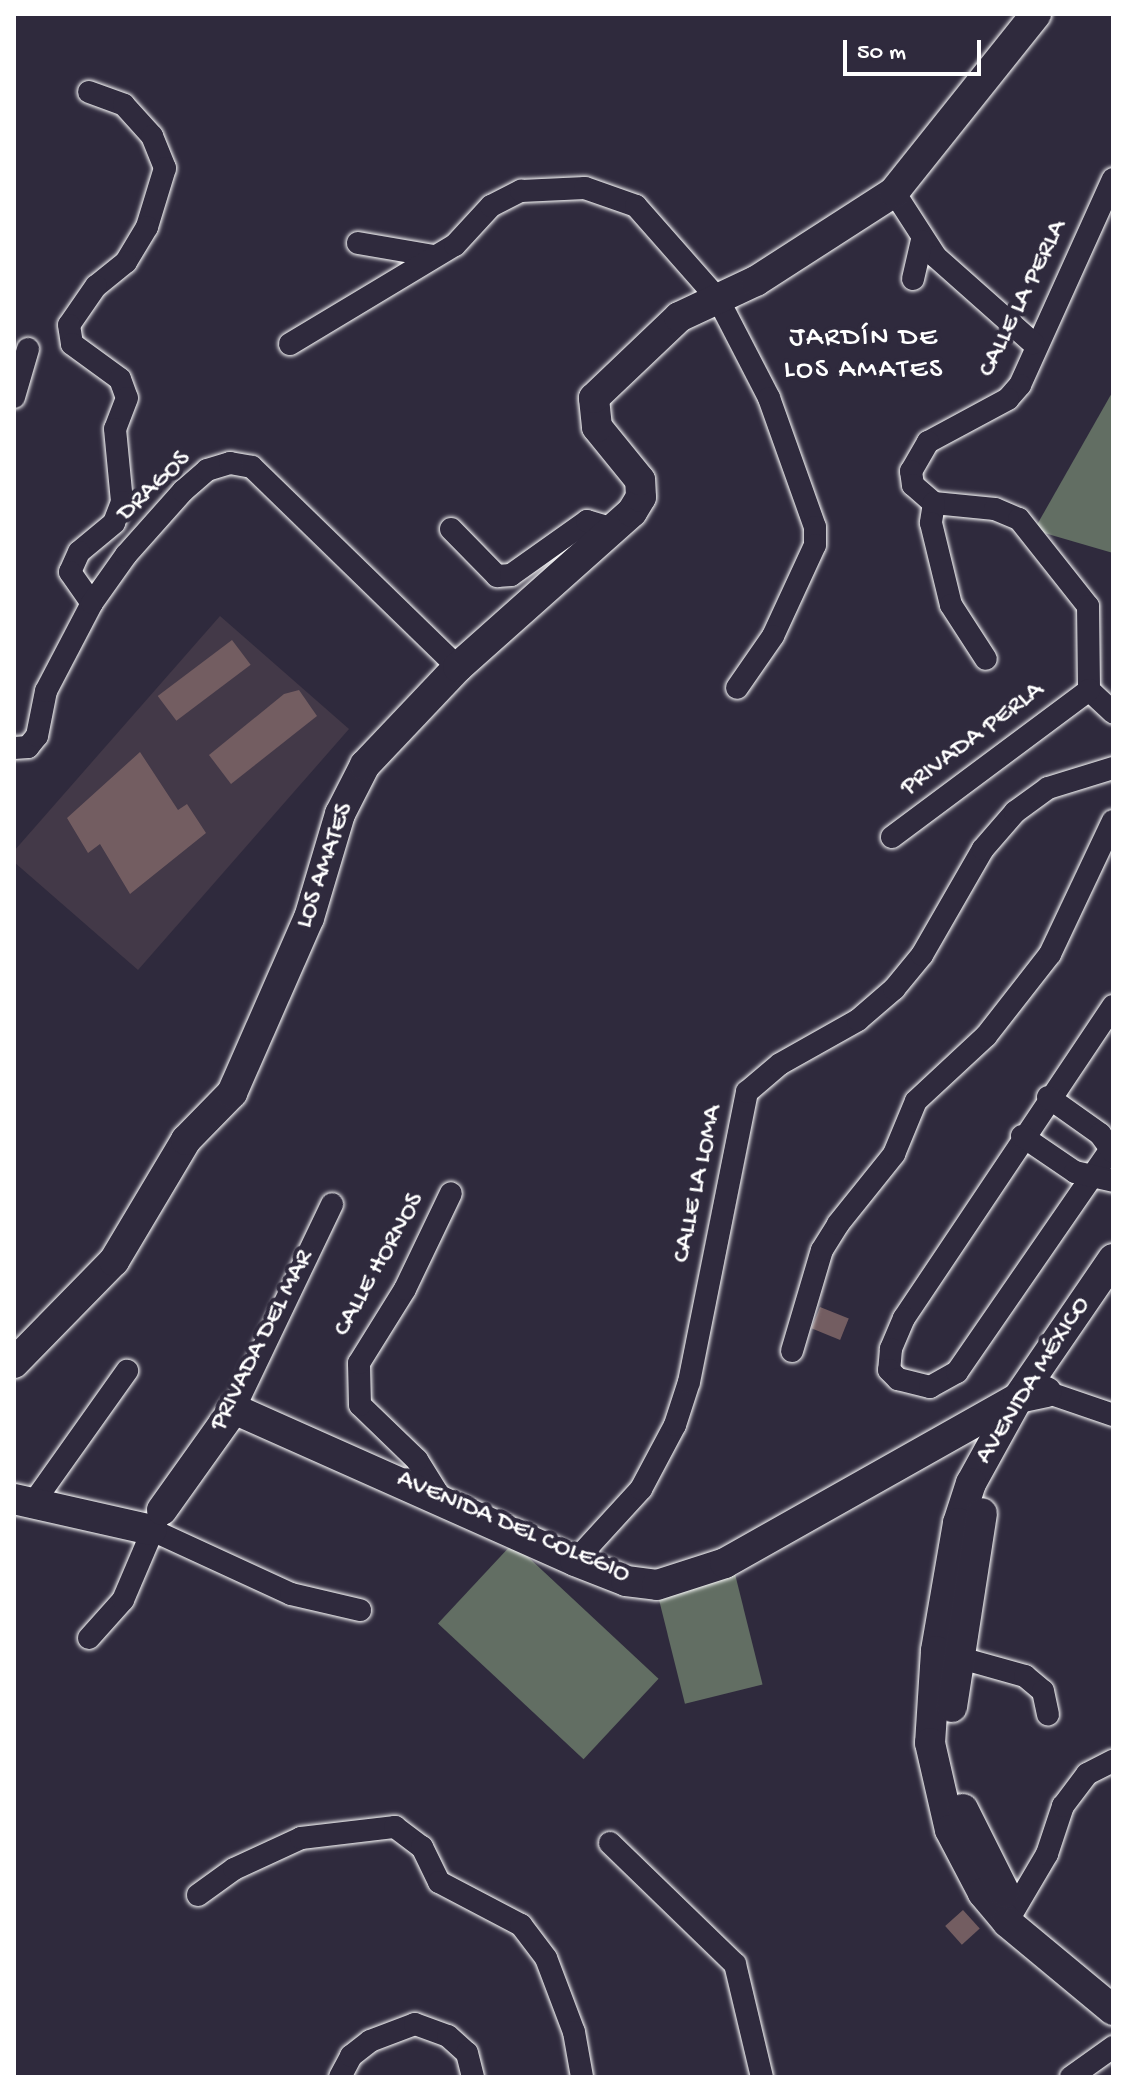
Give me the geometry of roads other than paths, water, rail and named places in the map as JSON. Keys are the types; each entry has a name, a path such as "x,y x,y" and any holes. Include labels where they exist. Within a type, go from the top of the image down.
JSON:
{"street":[{"path":"718,299 894,192 1036,14"},
{"path":"89,92 124,105 152,136 165,168 147,227 126,262 96,286 69,325 72,344 120,379 127,398 115,429 122,502 114,523 79,552 70,572 92,603"},
{"name":"CALLE LA PERLA","path":"934,503 913,485 916,456 928,442 1008,399 1113,179"},
{"path":"290,344 434,256 491,206 521,191 585,188 636,206 718,299 769,398 815,527 815,545 773,636 737,688"},
{"path":"894,192 922,241 1033,343"},
{"path":"913,279 922,241"},
{"path":"358,243 434,256"},
{"name":"LOS AMATES","path":"14,1363 114,1261 186,1140 226,1104 309,918 340,814 365,765 458,667 613,529 641,497 640,480 592,411 594,398 679,317 718,299"},
{"path":"14,397 28,349"},
{"name":"DRAGOS","path":"21,748 37,736 46,691 92,603 183,491 207,470 241,465 252,467 458,667"},
{"path":"986,659 951,605 931,523 934,503 995,509 1019,519 1088,606 1089,690 1113,712"},
{"path":"451,529 497,576 511,575 587,521 613,529"},
{"name":"PRIVADA PERLA","path":"892,837 1089,690"},
{"name":"CALLE LA LOMA","path":"575,1561 641,1489 675,1425 689,1382 747,1092 780,1064 858,1020 894,989 922,955 983,849 1015,812 1048,788 1113,768"},
{"path":"792,1351 822,1250 894,1154 916,1101 986,1036 1050,954 1113,821"},
{"path":"1048,1097 1100,1134 1112,1149 1103,1178 957,1372 930,1387 898,1379 889,1370 891,1349 904,1318 1048,1097 1113,1006"},
{"path":"1022,1136 1075,1172 1103,1178"},
{"name":"CALLE HORNOS","path":"440,1497 417,1460 360,1405 359,1363 405,1289 451,1193"},
{"name":"PRIVADA DEL MAR","path":"89,1638 123,1600 157,1520 234,1409 332,1204"},
{"name":"AVENIDA MÉXICO","path":"1113,1259 1032,1395 990,1488 957,1657 950,1738 954,1783 1012,1916 1113,1993"},
{"name":"AVENIDA MÉXICO","path":"1113,1291 990,1444 958,1523 936,1651 930,1743 950,1830 977,1883 1113,2010"},
{"path":"23,1502 127,1371"},
{"path":"1032,1395 1113,1415"},
{"name":"AVENIDA DEL COLEGIO","path":"234,1409 626,1581 685,1580 1032,1395"},
{"path":"23,1502 157,1520 291,1594 360,1610"},
{"path":"957,1657 1025,1676 1043,1691 1048,1714"},
{"path":"1012,1916 1063,1806 1087,1774 1113,1761"},
{"path":"198,1895 234,1869 301,1838 395,1827 422,1847 439,1882 521,1925 546,1958 574,2032 582,2077"},
{"path":"610,1843 735,1964 762,2077"},
{"path":"340,2077 351,2056 370,2041 415,2024 448,2036 467,2053 473,2077"},
{"path":"1071,2077 1113,2047"}],"district":[{"name":"JARDÍN DE LOS AMATES","path":"864,355"}]}
